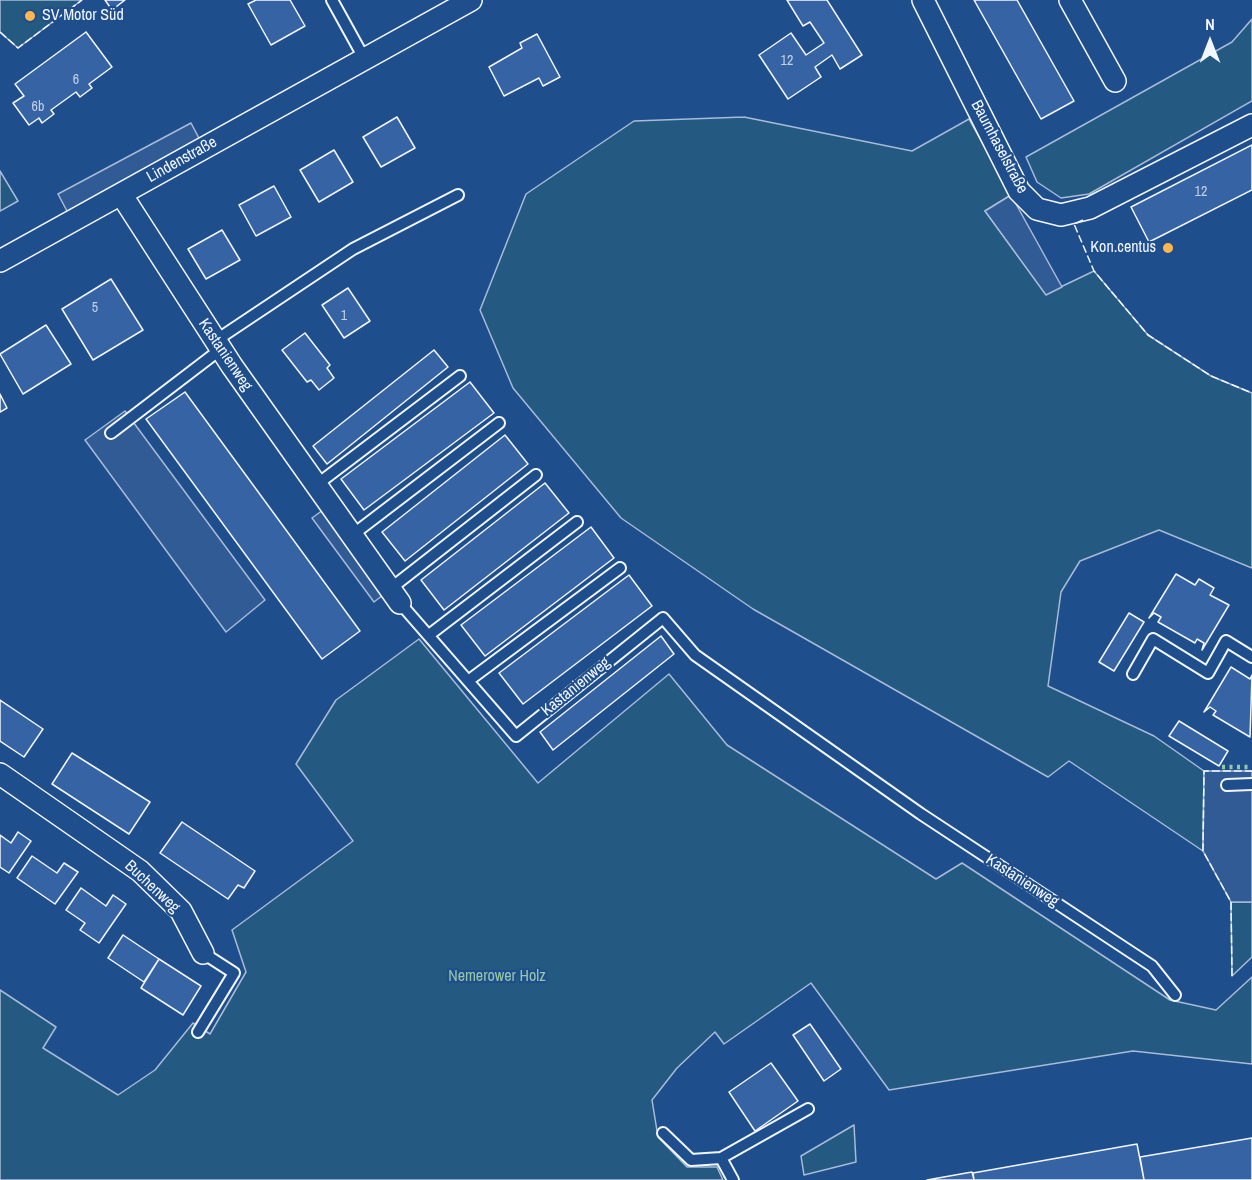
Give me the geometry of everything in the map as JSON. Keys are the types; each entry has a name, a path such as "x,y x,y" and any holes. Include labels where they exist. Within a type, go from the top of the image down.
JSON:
{"street":[{"name":"Lindenstraße","path":"0,261 471,0"},
{"name":"Baumhaselstraße","path":"923,0 1019,191 1036,209 1061,215 1090,208 1252,124"},
{"path":"1070,0 1115,81"},
{"name":"Kastanienweg","path":"121,194 218,345 315,487 395,596"},
{"name":"Buchenweg","path":"0,774 140,871 181,911 203,953"}],"lane":[{"path":"332,0 364,58"},
{"path":"111,433 218,345 352,249 458,195"},
{"path":"315,487 460,376"},
{"path":"350,536 499,423"},
{"path":"395,596 536,475"},
{"path":"429,635 577,522"},
{"path":"468,681 620,568"},
{"name":"Kastanienweg","path":"395,596 516,736 663,618 695,655 921,814 1152,966 1175,994"},
{"path":"1133,674 1153,639 1208,673 1226,641 1252,657"},
{"path":"1227,785 1252,784"},
{"name":"Buchenweg","path":"198,1032 234,972 203,953"},
{"path":"663,1133 691,1160 721,1158 808,1109"},
{"path":"721,1158 733,1180"}],"green space":[{"name":"SV Motor Süd","path":"0,0 82,0 18,48 0,32"},
{"path":"1252,19 1252,101 1089,194 1061,198 1037,182 1026,157 1232,42"},
{"path":"744,117 912,151 969,119 1011,195 985,211 1046,294 1094,271 1148,335 1211,376 1252,393 1252,568 1159,530 1080,561 1061,592 1048,686 1154,736 1204,771 1203,851 1069,761 1048,777 753,609 621,518 513,388 480,310 526,194 634,121"},
{"path":"0,171 18,201 0,211"},
{"name":"Nemerower Holz","path":"419,639 538,783 669,674 727,745 936,879 962,863 1170,1000 1216,1010 1252,977 1252,1064 1133,1051 889,1090 811,983 724,1044 715,1032 677,1068 652,1100 658,1137 687,1167 717,1167 723,1180 0,1180 0,990 56,1027 43,1048 118,1095 155,1070 193,1023 210,1034 246,972 232,930 353,841 296,764 336,700"},
{"path":"1231,902 1252,902 1252,957 1232,976"},
{"path":"854,1125 856,1162 804,1175 801,1156"}],"shaded area":[{"path":"191,123 201,142 68,213 58,194"},
{"path":"1011,195 1062,287 1046,295 985,211"},
{"path":"125,411 265,600 226,632 85,440"},
{"path":"323,510 383,595 374,602 312,518"},
{"path":"1204,771 1252,771 1252,902 1231,902 1203,851"}],"building":[{"name":"SV Motor Süd","path":"105,0 125,0 112,10"},
{"path":"256,0 290,0 305,26 271,45 248,4"},
{"path":"787,0 827,0 862,55 840,69 832,55 815,67 821,77 788,99 759,55 791,33 806,55 824,43 810,22 803,26"},
{"path":"974,0 1017,0 1074,101 1041,119"},
{"path":"86,32 112,67 89,84 92,88 80,97 76,92 51,110 54,114 42,123 39,118 29,125 13,103 24,96 15,84"},
{"path":"537,34 560,77 543,86 539,78 504,96 489,67 522,48 520,43"},
{"path":"397,117 415,148 381,167 363,137"},
{"path":"1252,145 1252,190 1149,242 1131,207"},
{"path":"334,150 353,182 319,202 300,170"},
{"path":"274,186 291,217 256,236 239,205"},
{"path":"222,230 240,260 206,279 188,249"},
{"path":"111,279 143,330 93,360 62,309"},
{"path":"348,288 370,321 344,338 322,305"},
{"path":"46,325 71,364 23,394 0,354"},
{"path":"305,333 330,365 327,368 334,378 319,390 311,380 307,382 282,350"},
{"path":"434,350 448,367 327,464 313,446"},
{"path":"470,382 494,413 364,510 341,479"},
{"path":"185,392 360,631 322,659 146,419"},
{"path":"0,394 7,408 0,412"},
{"path":"505,435 528,464 405,561 382,532"},
{"path":"545,483 569,513 444,610 421,580"},
{"path":"591,527 614,558 485,656 461,625"},
{"path":"1176,574 1195,585 1199,579 1214,588 1210,595 1229,605 1202,650 1204,643 1197,639 1195,643 1158,622 1161,617 1154,613 1149,618"},
{"path":"629,575 652,606 523,704 499,673"},
{"path":"1129,613 1144,622 1114,671 1099,662"},
{"path":"661,636 674,654 553,750 540,732"},
{"path":"1231,667 1250,679 1252,675 1250,737 1213,715 1216,711 1210,707 1204,712"},
{"path":"0,700 43,729 24,757 0,741"},
{"path":"1179,721 1228,751 1219,766 1169,736"},
{"path":"72,753 150,802 129,834 52,784"},
{"path":"182,822 255,871 244,888 238,885 228,899 160,853"},
{"path":"18,832 31,841 9,873 0,867 0,835 11,843"},
{"path":"32,856 57,873 64,863 78,872 55,904 17,878"},
{"path":"81,888 106,906 113,895 126,904 99,943 80,930 85,923 66,910"},
{"path":"123,935 159,959 144,982 108,958"},
{"path":"159,959 201,986 183,1015 141,988"},
{"path":"810,1024 841,1069 824,1081 793,1035"},
{"path":"771,1063 798,1101 755,1131 729,1092"},
{"path":"1252,1138 1252,1180 1144,1180 1140,1157"},
{"path":"1137,1144 1144,1180 974,1180 973,1173"},
{"path":"972,1172 974,1180 927,1180"}],"hedge":[{"path":"1222,767 1252,767"}],"fence":[{"path":"0,32 18,48 82,0"},
{"path":"1083,220 1074,224 1094,271 1148,335 1211,376 1252,393"},
{"path":"1232,976 1231,902 1203,851 1204,771 1252,771"}],"place":[{"name":"SV Motor Süd","path":"30,16"},
{"name":"Kon.centus","path":"1168,248"}]}
